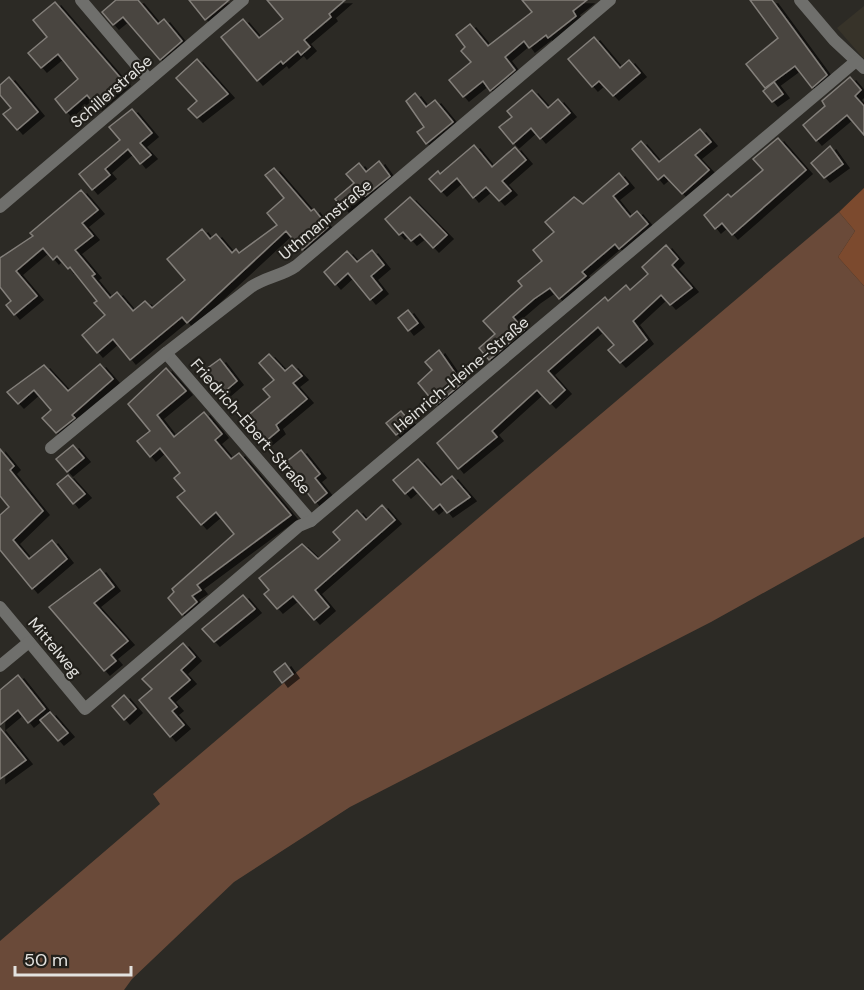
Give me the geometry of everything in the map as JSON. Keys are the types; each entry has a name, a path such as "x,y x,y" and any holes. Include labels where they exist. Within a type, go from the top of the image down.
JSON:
{"street":[{"path":"81,0 149,80"},
{"name":"Schillerstraße","path":"0,207 243,0"},
{"name":"Uthmannstraße","path":"51,448 166,353 262,280 284,274 296,266 610,0"},
{"path":"800,0 860,65"},
{"name":"Heinrich-Heine-Straße","path":"85,709 299,526 310,521 860,65"},
{"name":"Friedrich-Ebert-Straße","path":"166,353 310,521"},
{"name":"Mittelweg","path":"0,608 85,709"},
{"path":"0,666 29,642"}],"shaded area":[{"path":"864,6 864,59 837,28"},
{"path":"864,188 864,286 838,257 855,231 839,212"},
{"path":"839,212 855,231 838,257 864,286 864,537 711,622 350,807 234,882 132,979 124,990 0,990 0,941 160,804 153,794"}],"building":[{"path":"116,0 138,0 158,24 164,19 182,41 160,60 123,17 113,25 102,12"},
{"path":"189,0 229,0 205,20"},
{"path":"267,0 345,0 329,14 331,17 304,40 310,47 301,55 298,51 283,64 281,61 257,81 221,37 243,19 259,38 283,19"},
{"path":"522,0 587,0 573,11 576,16 548,38 546,35 529,48 524,41 505,57 515,70 490,91 483,81 463,97 449,80 471,62 461,51 465,47 456,35 470,24 488,46 532,12"},
{"path":"750,0 772,0 827,75 812,88 795,66 765,88 746,64 778,38"},
{"path":"55,2 124,82 96,106 87,95 66,113 55,99 78,79 58,54 41,68 28,53 47,37 33,20"},
{"path":"594,37 620,68 629,60 640,73 613,96 599,81 592,87 568,59"},
{"path":"197,59 228,94 197,118 188,109 197,101 176,78"},
{"path":"9,77 38,112 17,130 3,114 11,108 0,95 0,85"},
{"path":"850,77 861,90 855,96 864,106 864,135 847,115 816,141 803,125 825,106 822,101"},
{"path":"774,82 783,94 772,102 763,91"},
{"path":"532,90 548,108 558,99 570,113 540,139 531,128 513,144 499,127 512,117 507,111"},
{"path":"415,93 426,107 435,100 453,122 426,144 417,132 424,127 406,101"},
{"path":"132,109 152,133 140,143 151,155 140,164 128,149 105,169 110,175 92,190 79,174 120,140 109,127"},
{"path":"700,129 711,142 695,155 709,170 682,194 664,175 658,180 632,149 641,141 659,162"},
{"path":"778,138 806,170 732,235 722,223 715,229 704,215 728,194 731,197 763,170 753,159"},
{"path":"474,145 492,167 515,147 526,160 502,181 511,191 499,201 486,187 473,198 457,178 441,192 429,179 438,171 440,174"},
{"path":"830,146 843,164 824,178 811,163"},
{"path":"379,161 390,176 365,196 362,193 343,208 335,199 354,183 346,174 359,163 366,172"},
{"path":"274,168 311,211 314,209 328,227 302,250 286,231 187,323 182,317 130,360 113,339 97,353 82,335 105,315 94,303 97,301 70,267 68,269 57,256 53,260 43,248 16,271 37,296 14,315 6,305 11,301 0,287 0,258 33,236 30,233 81,190 98,210 82,223 93,236 75,250 95,274 92,276 110,298 117,292 133,311 145,301 152,308 185,280 167,259 202,229 210,239 216,234 232,253 236,249 239,253 277,225 267,213 284,198 265,175"},
{"path":"619,173 628,184 613,196 630,217 637,211 648,224 619,249 615,244 582,272 586,276 559,299 550,288 534,299 513,317 524,330 489,360 479,348 495,334 483,321 522,286 518,281 542,261 533,250 554,232 545,222 574,197 583,204"},
{"path":"410,197 447,235 433,248 420,234 411,241 403,232 399,235 385,219"},
{"path":"666,245 678,259 672,265 692,288 670,305 661,295 633,321 647,340 620,363 608,350 614,345 598,327 548,371 565,390 550,404 537,390 492,431 497,437 458,469 437,443 605,297 608,301 626,285 630,290 648,274 642,267"},
{"path":"372,250 384,265 371,276 382,290 370,300 348,273 335,285 324,272 347,251 357,262"},
{"path":"408,310 418,323 408,331 398,318"},
{"path":"439,350 462,383 436,405 418,383 432,370 425,362"},
{"path":"269,354 285,371 292,365 302,376 293,383 307,399 276,425 279,430 266,441 246,417 270,397 263,389 274,380 259,363"},
{"path":"220,359 237,381 223,393 205,370"},
{"path":"100,364 113,379 72,415 75,418 56,433 42,418 51,410 34,390 18,404 7,392 44,365 68,391"},
{"path":"166,368 186,391 157,415 174,437 204,412 222,434 215,440 231,459 239,453 291,515 197,585 201,590 192,596 197,602 182,615 168,598 174,592 172,589 234,534 216,512 201,525 177,497 185,491 174,478 180,473 160,448 150,457 137,441 150,431 128,404"},
{"path":"401,411 411,423 396,435 386,423"},
{"path":"73,445 84,458 67,472 56,459"},
{"path":"0,449 14,466 10,470 43,511 13,540 29,559 52,540 67,559 32,589 0,550 0,515 9,507 0,496"},
{"path":"301,450 320,474 315,478 327,493 315,503 285,463"},
{"path":"418,459 441,485 452,476 470,497 447,513 440,504 433,510 413,487 405,494 393,480"},
{"path":"68,475 85,494 73,504 57,484"},
{"path":"382,505 395,520 315,590 329,607 314,620 293,596 277,609 264,594 269,590 259,578 302,544 318,559 340,540 333,532 357,510 366,520"},
{"path":"100,569 114,587 94,603 128,641 111,655 116,661 104,671 49,607"},
{"path":"243,595 255,609 214,642 202,629"},
{"path":"183,643 195,657 181,670 190,680 169,698 177,707 172,711 184,725 170,737 139,700 152,689 142,679"},
{"path":"285,663 293,674 282,683 274,672"},
{"path":"18,675 45,709 28,723 18,710 0,725 0,690"},
{"path":"124,695 136,709 124,720 112,706"},
{"path":"50,712 68,733 58,741 40,720"},
{"path":"0,728 26,760 0,779"}]}
